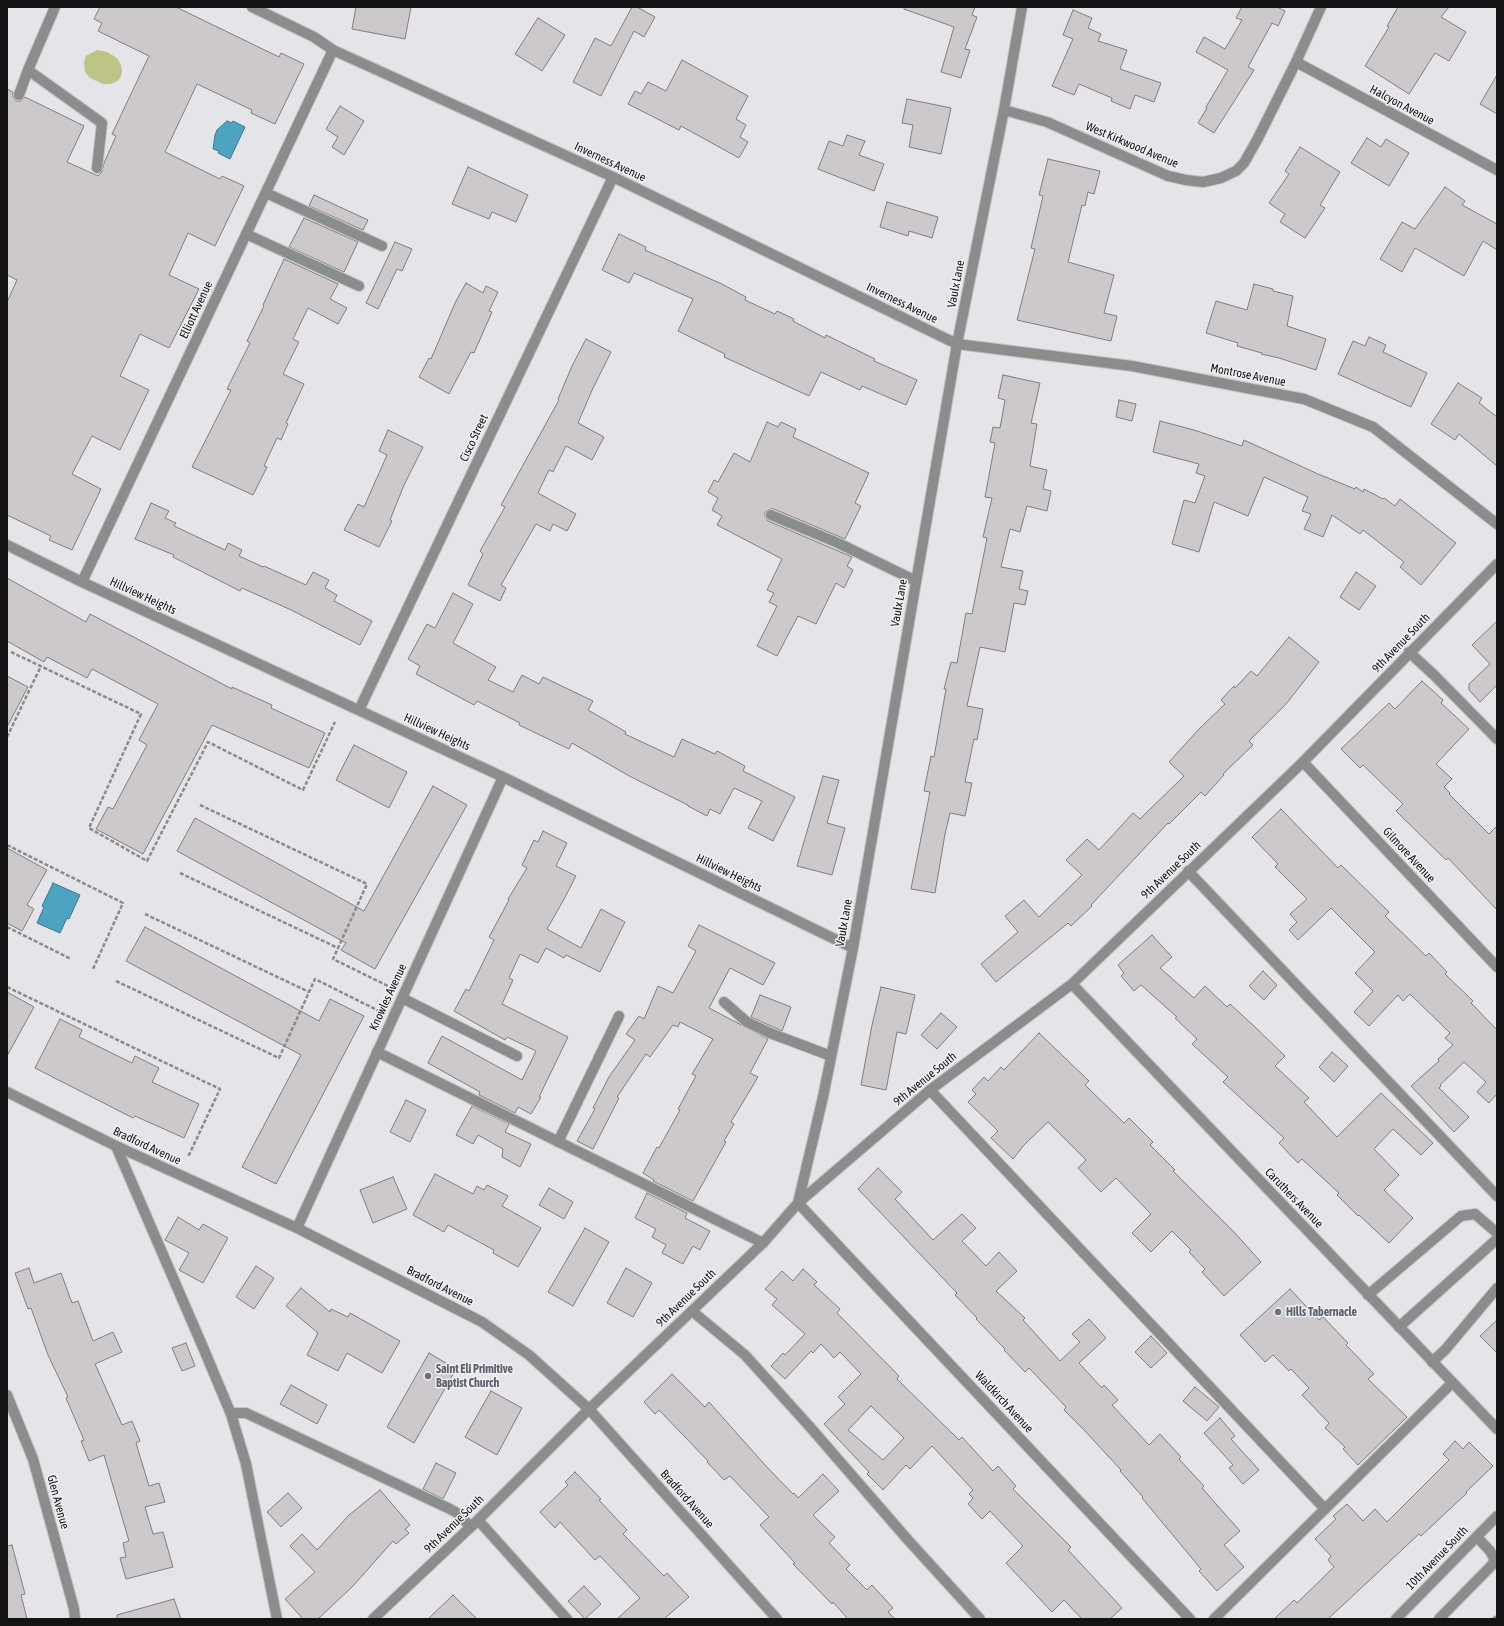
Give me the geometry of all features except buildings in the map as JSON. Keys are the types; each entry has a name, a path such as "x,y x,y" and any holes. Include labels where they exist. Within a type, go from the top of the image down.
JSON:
{"street":[{"path":"19,95 55,7"},
{"name":"Inverness Avenue","path":"252,7 314,37 333,50 613,177 957,344"},
{"name":"Vaulx Lane","path":"798,1203 831,1056 853,948 957,344 1004,110 1022,7"},
{"name":"West Kirkwood Avenue","path":"1004,110 1047,122 1168,176 1203,182 1221,178 1236,171 1244,163 1296,62 1321,7"},
{"name":"Elliott Avenue","path":"82,582 333,50"},
{"name":"Halcyon Avenue","path":"1296,62 1497,170"},
{"path":"28,70 102,123 98,168"},
{"name":"Cisco Street","path":"359,710 613,177"},
{"path":"266,192 382,246"},
{"path":"246,234 359,286"},
{"name":"Montrose Avenue","path":"957,344 1132,366 1304,399 1373,427 1497,524"},
{"path":"771,515 838,543 916,581"},
{"name":"Hillview Heights","path":"7,545 82,582 503,777 853,948"},
{"name":"9th Avenue South","path":"373,1619 474,1523 589,1409 763,1243 798,1203 930,1090 1072,984 1303,762 1409,652 1497,564"},
{"path":"1409,652 1434,675 1497,740"},
{"name":"Gilmore Avenue","path":"1303,762 1497,967"},
{"name":"Knowles Avenue","path":"297,1228 503,777"},
{"path":"1188,871 1497,1196"},
{"name":"Caruthers Avenue","path":"1072,984 1497,1429"},
{"path":"402,998 517,1056"},
{"path":"724,1002 747,1022 770,1033 831,1056"},
{"path":"558,1142 619,1016"},
{"path":"377,1052 763,1243"},
{"path":"930,1090 1325,1509"},
{"name":"Bradford Avenue","path":"7,1092 116,1146 297,1228 482,1322 529,1355 589,1409 776,1619"},
{"path":"116,1146 231,1414 246,1464 277,1619"},
{"name":"Waldkirch Avenue","path":"798,1203 1190,1619"},
{"path":"1368,1295 1461,1216 1475,1214 1497,1233"},
{"path":"1399,1327 1497,1239"},
{"path":"1432,1362 1445,1350 1497,1288"},
{"path":"692,1311 744,1355 980,1619"},
{"path":"1214,1619 1452,1383"},
{"name":"Glen Avenue","path":"7,1395 33,1459 74,1609 75,1619"},
{"path":"231,1414 236,1412 246,1413 450,1509 474,1523 567,1619"},
{"name":"10th Avenue South","path":"1396,1619 1497,1516"},
{"path":"1439,1619 1493,1564 1494,1558 1490,1551 1477,1537"}],"path":[{"path":"11,652 141,714 90,828 147,861 208,742 303,790 335,722"},
{"path":"7,737 40,666"},
{"path":"200,805 366,884 333,959 390,987"},
{"path":"7,845 123,903 93,969"},
{"path":"180,873 338,948"},
{"path":"145,914 309,992"},
{"path":"7,927 71,960"},
{"path":"116,981 279,1058 314,979 379,1010"},
{"path":"7,987 220,1089 188,1157"},
{"path":"1494,1619 1497,1616"}],"green space":[{"path":"97,50 107,52 117,58 121,65 122,71 118,81 110,84 103,84 90,78 85,72 84,62 86,56"}],"water":[{"path":"227,121 232,123 233,121 245,127 230,159 218,153 219,151 213,149 217,130"},
{"path":"53,883 80,895 69,919 67,918 60,933 37,923 44,907 42,906"}],"place":[{"name":"Hills Tabernacle","path":"1278,1312"},
{"name":"Saint Eli Primitive Baptist Church","path":"428,1376"}]}
